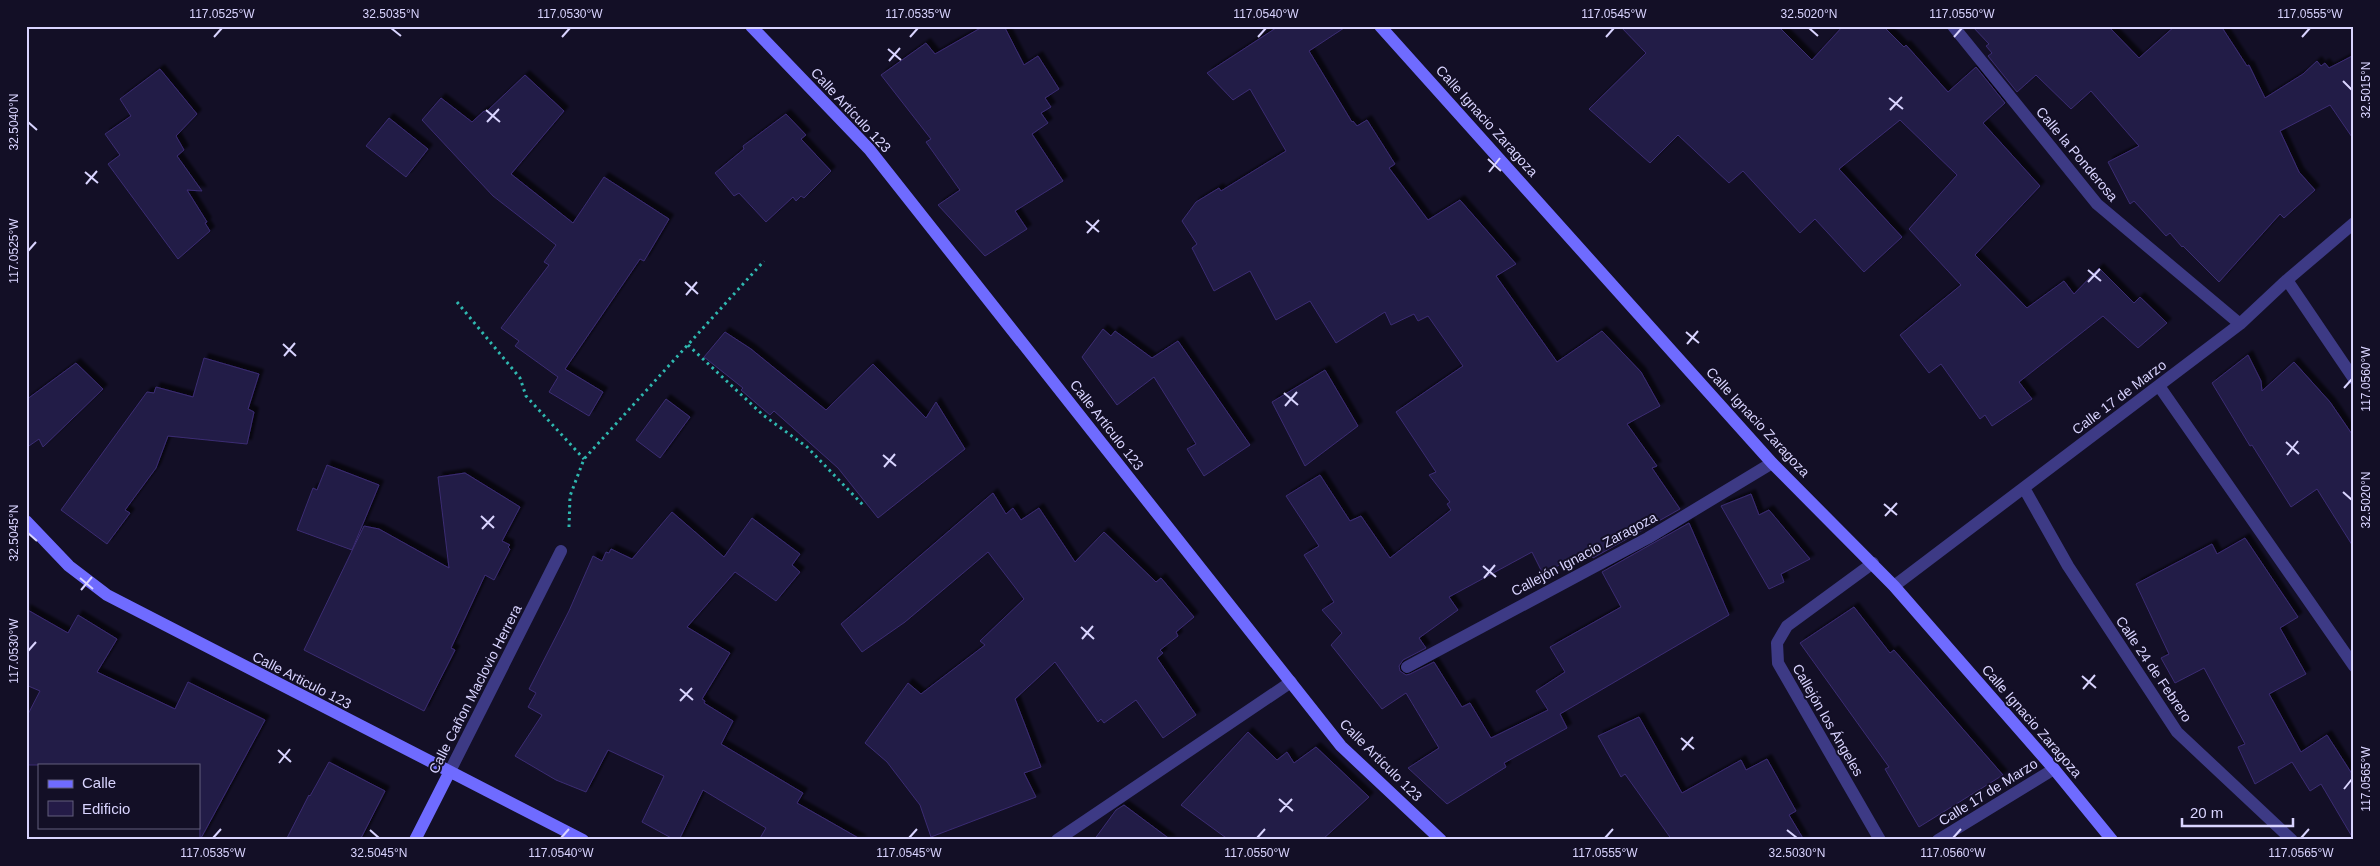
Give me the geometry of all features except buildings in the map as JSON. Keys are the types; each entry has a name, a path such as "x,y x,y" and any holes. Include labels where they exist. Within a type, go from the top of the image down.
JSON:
{"street":[{"name":"Calle Artículo 123","path":"751,26 869,149 1341,746 1441,840"},
{"name":"Calle Ignacio Zaragoza","path":"1380,26 1772,462 1894,586 2054,769 2112,840"},
{"name":"Calle la Ponderosa","path":"1953,26 2097,204 2240,324"},
{"name":"Calle 17 de Marzo","path":"1894,586 2240,324 2287,280 2354,223"},
{"path":"2287,280 2354,379"},
{"path":"2159,386 2354,666"},
{"name":"Callejón Ignacio Zaragoza","path":"1407,666 1648,538 1772,462"},
{"name":"Calle 24 de Febrero","path":"2024,488 2068,566 2177,732 2292,840"},
{"name":"Calle Articulo 123","path":"26,520 68,566 107,595 583,840"},
{"name":"Calle Cañon Maclovio Herrera","path":"415,840 561,551"},
{"name":"Callejón los Ángeles","path":"1873,563 1787,626 1777,643 1778,663 1880,840"},
{"path":"1057,840 1292,682"},
{"name":"Calle 17 de Marzo","path":"1938,840 2054,769"}],"path":[{"path":"561,551 568,533 570,496 584,459 764,261"},
{"path":"457,302 520,378 526,396 584,459"},
{"path":"688,345 763,415 807,447 863,505"}]}
